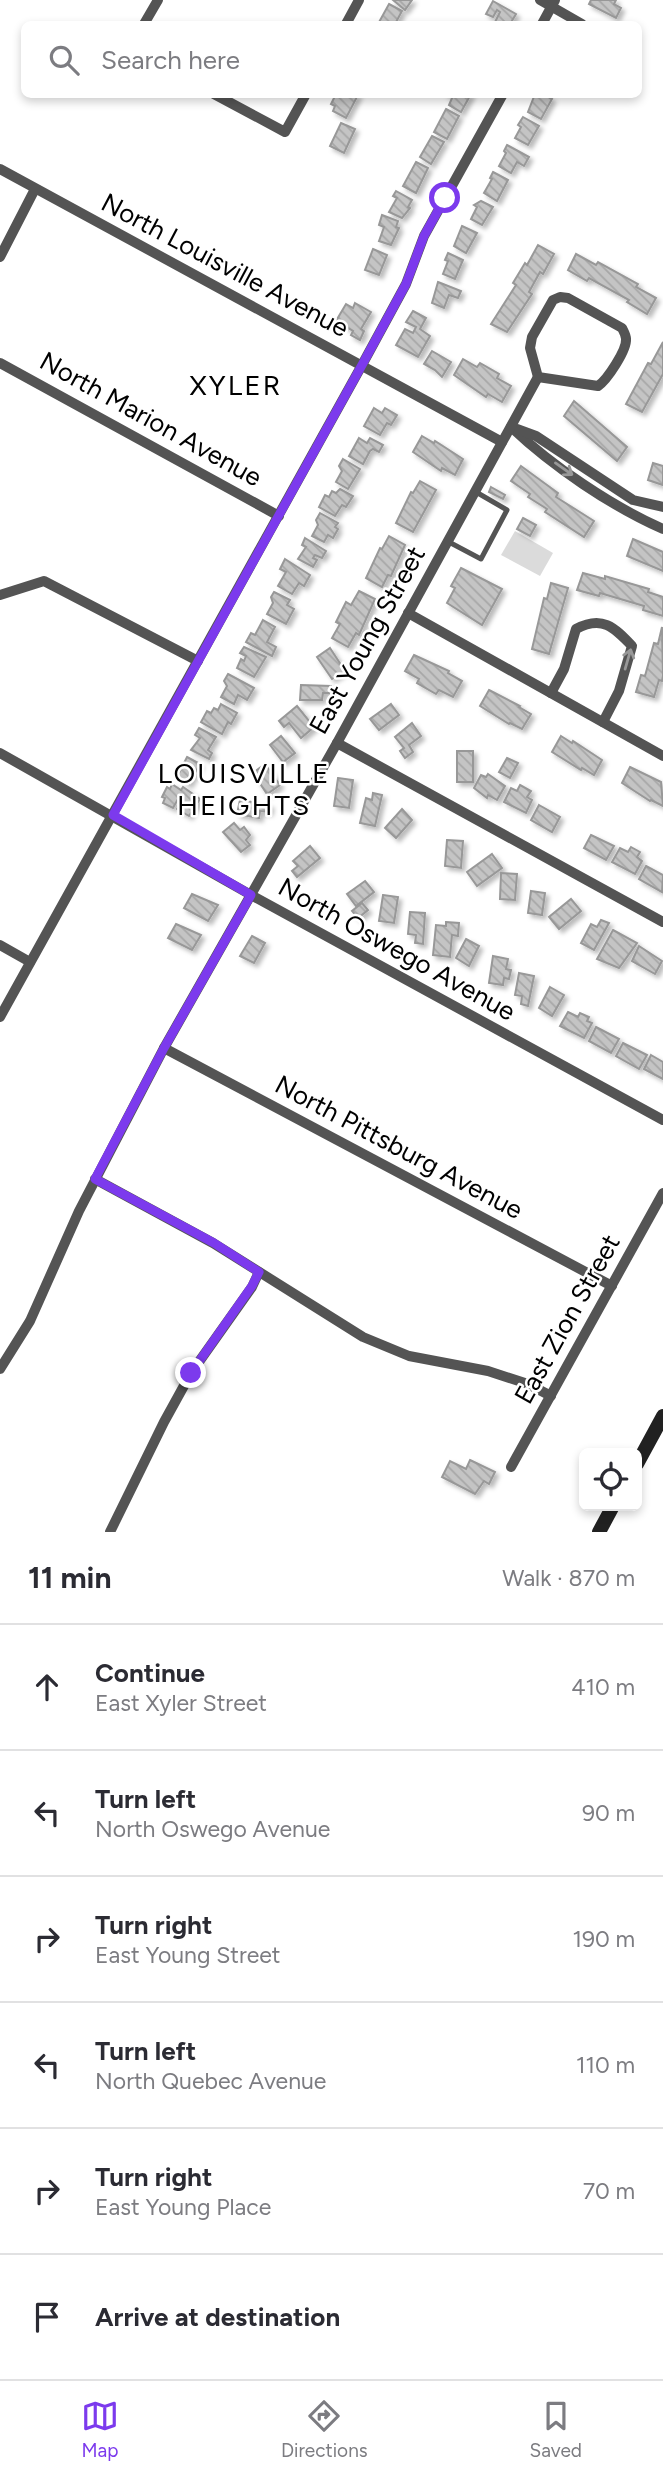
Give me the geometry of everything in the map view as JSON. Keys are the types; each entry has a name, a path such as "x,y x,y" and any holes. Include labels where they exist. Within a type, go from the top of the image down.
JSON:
{"main road":[{"path":"642,1455 663,1416"},
{"path":"599,1532 610,1511"}],"street":[{"path":"146,21 158,0"},
{"path":"347,21 359,0"},
{"path":"540,0 553,3 578,21"},
{"path":"544,21 553,3"},
{"path":"221,98 285,132 304,98"},
{"path":"0,1017 362,365 406,284 424,236 501,98"},
{"name":"North Louisville Avenue","path":"0,169 502,442"},
{"path":"0,257 36,189"},
{"path":"568,298 622,328 626,344 605,381 598,386 538,377 530,348 532,337 553,300 568,298"},
{"name":"North Marion Avenue","path":"0,363 279,516"},
{"name":"East Young Street","path":"0,1369 30,1321 79,1210 164,1048 337,743 538,377"},
{"path":"511,427 536,436 633,500 663,507"},
{"path":"511,427 531,445 628,513 663,529"},
{"path":"0,595 44,581 198,661"},
{"path":"408,613 663,756"},
{"path":"551,693 564,668 576,629 588,623 603,623 614,628 632,646 619,691 603,722"},
{"path":"337,743 663,922"},
{"name":"North Oswego Avenue","path":"0,753 251,895 663,1120"},
{"path":"0,946 30,962"},
{"name":"North Pittsburg Avenue","path":"164,1048 612,1286"},
{"path":"95,1179 214,1243 363,1337 409,1356 488,1371 528,1384 551,1396"},
{"name":"East Zion Street","path":"511,1467 663,1193"},
{"path":"110,1532 191,1373 259,1272"}],"lane":[{"path":"447,541 481,559 507,510 474,491"}],"shaded area":[{"path":"515,531 553,553 540,576 501,555"}],"building":[{"path":"393,0 412,0 405,10"},
{"path":"591,0 616,0 614,4 621,8 616,18 589,4"},
{"path":"493,1 516,14 512,21 496,21 500,12 497,10 493,17 486,14"},
{"path":"389,4 402,11 397,21 380,21"},
{"path":"334,98 356,98 346,118 333,111 335,106 331,104"},
{"path":"452,98 469,98 461,112 449,105"},
{"path":"533,98 552,99 541,119 528,112"},
{"path":"446,109 459,116 447,139 434,132"},
{"path":"523,117 539,126 528,145 515,138"},
{"path":"341,123 355,129 344,153 330,146"},
{"path":"432,136 444,142 431,164 420,157"},
{"path":"507,145 529,157 524,166 517,162 511,173 499,166"},
{"path":"416,162 428,168 416,193 403,186"},
{"path":"493,172 508,180 497,201 484,193"},
{"path":"396,191 412,200 408,207 410,208 402,218 389,212 397,198 393,196"},
{"path":"481,201 493,207 482,225 471,219 477,207 474,205"},
{"path":"382,215 398,221 396,227 399,228 391,245 379,241 384,227 379,225"},
{"path":"462,226 477,233 466,253 454,246"},
{"path":"538,245 554,254 543,274 540,272 529,292 532,294 507,332 491,324"},
{"path":"373,249 387,255 379,275 365,270"},
{"path":"448,253 463,260 455,279 443,274"},
{"path":"576,254 596,265 598,262 638,284 636,287 656,298 647,314 627,302 629,300 568,270"},
{"path":"438,282 461,291 458,298 449,295 444,308 432,303"},
{"path":"355,303 371,312 361,329 364,331 360,340 351,335 353,331 336,321 346,304 353,308"},
{"path":"413,311 426,318 420,329 430,336 418,357 396,345 405,329 413,333 416,327 406,322"},
{"path":"663,342 663,374 642,412 626,404 648,363 651,364"},
{"path":"432,351 451,362 442,377 424,364"},
{"path":"463,359 477,367 480,363 499,374 497,378 511,386 502,402 488,394 486,397 454,375"},
{"path":"574,401 627,447 617,461 564,416"},
{"path":"374,408 382,413 385,408 397,415 391,425 387,423 380,435 364,426"},
{"path":"422,436 463,459 455,475 442,468 441,471 413,452"},
{"path":"359,438 367,443 370,438 383,445 379,452 373,449 370,451 363,464 349,456"},
{"path":"343,459 360,469 348,489 336,482 342,471 339,466"},
{"path":"653,463 663,466 663,485 648,480"},
{"path":"521,466 558,493 556,497 594,521 584,537 545,512 547,509 528,497 530,494 511,481"},
{"path":"420,481 436,490 413,532 396,523 411,492 413,493"},
{"path":"491,487 505,495 503,499 489,492"},
{"path":"340,489 353,496 346,507 342,505 335,516 319,507 325,495 329,497 332,491 336,493"},
{"path":"320,513 338,523 333,538 328,535 324,542 312,536"},
{"path":"523,518 536,525 530,536 517,529"},
{"path":"389,536 405,545 391,576 388,575 382,587 366,578 380,548 382,549"},
{"path":"305,538 326,551 322,558 315,555 313,558 317,560 313,567 298,559 306,547 302,545"},
{"path":"633,539 663,552 663,571 627,556"},
{"path":"285,559 310,575 304,586 299,583 292,594 278,586 286,572 280,569"},
{"path":"461,568 502,589 482,625 447,603 455,588 451,586"},
{"path":"583,573 605,579 605,576 649,589 648,592 663,597 663,616 643,610 644,606 600,593 599,596 577,590"},
{"path":"551,583 568,588 549,654 532,649 544,598 547,599"},
{"path":"359,591 375,599 359,635 356,633 348,647 332,638 340,624 336,622 346,602 351,605"},
{"path":"274,592 290,600 287,605 294,609 286,624 267,614 273,603 271,597"},
{"path":"263,620 275,627 267,642 276,647 272,656 246,642 251,633 255,635"},
{"path":"662,627 663,676 662,681 659,680 654,697 636,692 641,675 645,676 654,643 658,644"},
{"path":"244,647 266,657 254,677 237,668 241,659 244,661 246,656 240,653"},
{"path":"330,648 345,671 332,679 317,657"},
{"path":"414,655 449,671 448,673 462,681 453,697 439,690 436,694 417,683 419,679 405,671"},
{"path":"228,674 254,688 247,700 238,695 234,704 221,697 227,686 224,681"},
{"path":"301,685 331,686 331,693 323,693 322,700 300,700"},
{"path":"489,690 531,714 522,729 480,706"},
{"path":"221,704 237,713 222,734 201,722 207,711 211,713 214,708 218,710"},
{"path":"391,704 399,715 379,730 370,719"},
{"path":"297,706 314,727 301,738 289,723 284,727 279,721"},
{"path":"412,723 421,736 409,745 413,752 405,758 400,751 404,748 395,737"},
{"path":"199,728 216,737 208,750 212,753 209,759 191,750 200,738 195,735"},
{"path":"281,736 295,753 283,762 270,745"},
{"path":"561,736 602,760 594,775 552,752"},
{"path":"457,751 473,751 473,782 457,782"},
{"path":"187,757 200,764 189,784 177,777"},
{"path":"507,758 518,763 510,778 499,772"},
{"path":"265,764 280,785 267,794 253,773"},
{"path":"630,767 661,782 663,806 622,783"},
{"path":"488,774 505,786 497,800 488,795 487,798 474,788 481,775 486,777"},
{"path":"338,778 353,780 349,808 334,806"},
{"path":"172,784 181,790 183,787 200,799 189,816 177,809 182,801 178,799 173,808 163,803 165,798 162,797 167,787 170,789"},
{"path":"520,785 531,791 527,797 532,800 526,813 504,802 511,788 517,791"},
{"path":"373,793 382,795 375,826 360,823 366,798 372,800"},
{"path":"240,800 270,805 269,812 260,811 259,818 237,814"},
{"path":"539,805 560,817 552,832 531,820"},
{"path":"402,809 412,820 396,838 385,828"},
{"path":"234,823 240,830 244,827 250,835 246,840 250,845 241,852 223,832"},
{"path":"591,835 614,846 606,860 584,848"},
{"path":"447,840 463,841 461,868 445,866"},
{"path":"310,846 320,858 297,877 292,871 298,866 293,861"},
{"path":"631,847 640,852 637,857 642,861 635,874 612,862 620,848 628,852"},
{"path":"492,854 502,868 477,886 467,872"},
{"path":"646,866 663,875 662,892 639,879"},
{"path":"501,873 517,874 515,900 500,899"},
{"path":"365,881 374,892 356,906 347,894"},
{"path":"531,891 545,893 542,915 528,913"},
{"path":"192,894 218,905 208,921 184,908"},
{"path":"383,895 398,897 394,923 379,921"},
{"path":"571,899 581,911 559,929 549,917"},
{"path":"362,903 368,910 358,918 352,911"},
{"path":"410,912 425,913 423,944 415,943 416,935 408,934"},
{"path":"601,920 609,923 594,950 581,943 591,924 597,927"},
{"path":"446,922 459,923 458,936 452,935 450,957 433,955 436,925 446,926"},
{"path":"176,924 201,935 192,950 168,938"},
{"path":"613,930 637,943 619,968 597,959"},
{"path":"252,936 265,943 254,963 240,956"},
{"path":"466,939 479,946 469,966 456,958"},
{"path":"639,946 662,961 655,974 632,961"},
{"path":"493,956 508,959 506,969 511,970 509,979 504,978 503,985 489,983"},
{"path":"519,973 534,976 528,1006 521,1004 522,996 515,995"},
{"path":"550,987 564,995 552,1016 539,1008"},
{"path":"568,1012 578,1017 580,1013 589,1017 587,1021 592,1023 584,1038 560,1026"},
{"path":"596,1027 619,1039 611,1053 589,1041"},
{"path":"623,1043 647,1055 639,1069 616,1056"},
{"path":"651,1055 663,1062 663,1079 644,1069"},
{"path":"470,1460 495,1472 489,1484 484,1481 475,1494 442,1477 450,1461 466,1469"}],"district":[{"name":"XYLER","path":"236,385"},
{"name":"LOUISVILLE HEIGHTS","path":"244,789"}],"route":[{"path":"191,1373 259,1272 214,1243 95,1179 164,1048 251,895 113,815 406,284 424,236 445,198"}]}
